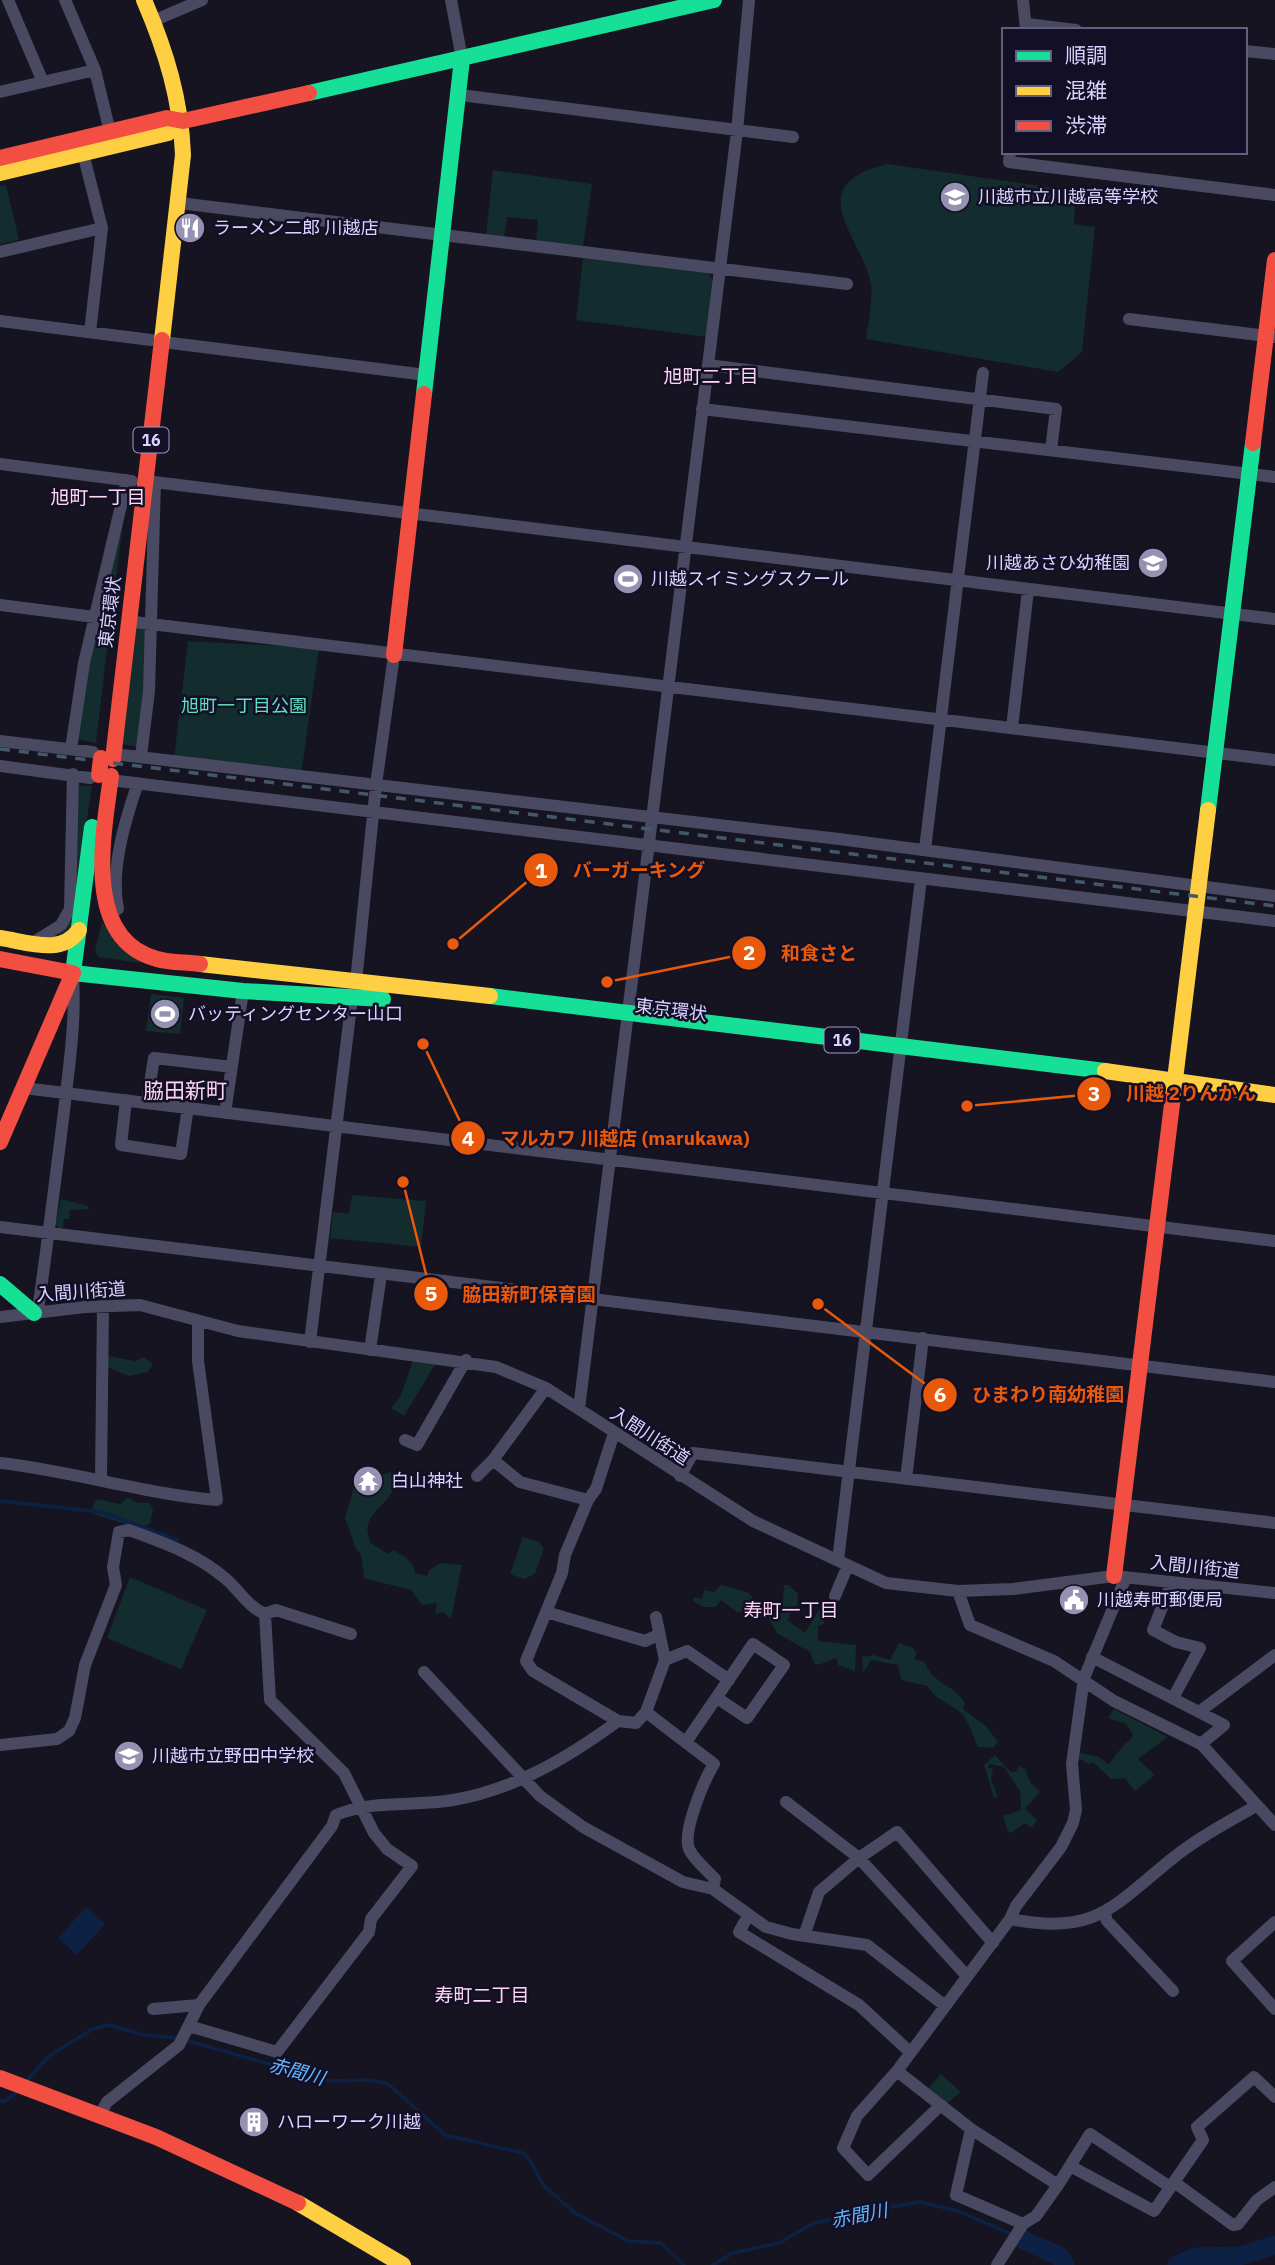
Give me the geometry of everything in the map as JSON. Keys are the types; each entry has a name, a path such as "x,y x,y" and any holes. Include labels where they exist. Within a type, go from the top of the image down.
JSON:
{"main road":[{"name":"東京環状","path":"127,0 160,80 167,125 157,341"},
{"name":"東京環状","path":"77,965 79,930 105,777 157,341 179,203 183,121 173,75 144,0"},
{"path":"0,173 83,153 183,121 714,0"},
{"path":"394,655 462,59"},
{"path":"0,158 110,132 167,125"},
{"path":"1120,1577 1121,1505 1197,886 1270,336 1275,260"},
{"name":"東京環状","path":"105,777 103,891 108,918 120,936 135,950 156,959 427,1002 629,1019 1173,1086 1275,1095"},
{"path":"0,1142 88,945 105,824"},
{"path":"0,938 67,945 79,930"},
{"path":"0,948 77,965"},
{"path":"0,959 77,965"},
{"name":"東京環状","path":"77,965 288,985 408,989 509,998 629,1019"},
{"name":"東京環状","path":"77,965 243,991 408,989"},
{"name":"東京環状","path":"1173,1086 1275,1108"},
{"path":"0,1284 34,1313"},
{"path":"0,2078 101,2113 193,2150 280,2192 403,2265"}],"street":[{"path":"8,0 43,82"},
{"path":"65,0 95,70 110,132"},
{"path":"153,21 202,0"},
{"path":"451,0 462,59"},
{"path":"579,1409 737,131 749,0"},
{"path":"1023,0 1027,27"},
{"path":"1247,51 1275,54"},
{"path":"0,92 95,70"},
{"path":"460,95 793,137"},
{"path":"83,153 102,228 90,332"},
{"path":"1010,154 1009,162 1275,195"},
{"path":"179,203 846,284"},
{"path":"0,252 102,228"},
{"path":"1129,319 1270,336"},
{"path":"0,321 426,375"},
{"path":"708,365 1056,410 1051,450"},
{"path":"925,849 984,373"},
{"path":"702,409 1275,477"},
{"path":"0,464 1275,619"},
{"path":"71,749 84,663 95,616 141,481"},
{"path":"141,481 152,625 141,755"},
{"path":"1012,728 1028,590"},
{"path":"0,605 110,619"},
{"path":"134,622 1275,760"},
{"path":"310,1342 394,655"},
{"path":"0,741 107,756 141,755 925,849 1275,896"},
{"path":"0,766 1275,921"},
{"path":"34,942 61,925 70,909 73,774"},
{"path":"138,783 121,845 116,898 120,915 132,934 177,962"},
{"path":"835,1596 843,1563 849,1471 921,879"},
{"path":"34,1313 39,1303 49,1234 75,1010 77,965"},
{"path":"225,1113 243,991"},
{"path":"146,1102 154,1058 232,1067"},
{"path":"24,1088 1275,1241"},
{"path":"126,1100 121,1145 169,1152 182,1153 188,1107"},
{"path":"0,1227 1275,1382"},
{"path":"370,1350 381,1275"},
{"path":"100,1479 103,1306"},
{"name":"入間川街道","path":"0,1317 103,1306 152,1307 198,1323 310,1342 466,1360 510,1372 546,1388 753,1521 886,1583 958,1591 1013,1589 1120,1577 1275,1593"},
{"path":"0,1463 100,1479 183,1497 217,1500 198,1361 198,1323"},
{"path":"906,1479 923,1338"},
{"path":"405,1440 417,1445 466,1360"},
{"path":"477,1476 493,1460 546,1388"},
{"path":"614,1433 596,1489 588,1500 565,1555 562,1573 526,1661 533,1671 618,1721 636,1723 646,1712 665,1660 656,1617"},
{"path":"680,1476 693,1453 1275,1523"},
{"path":"493,1460 520,1482 588,1500"},
{"path":"0,1745 57,1739 69,1731 75,1718 85,1665 116,1585 113,1567 119,1532 129,1530 190,1553 225,1578 249,1606 265,1614 283,1612 351,1634"},
{"path":"941,2105 868,2175 843,2148 857,2116 897,2071 1010,1919 1016,1906 1061,1847 1073,1823 1076,1810 1072,1764 1084,1678 1120,1577"},
{"path":"1172,1582 1153,1630 1200,1648 1173,1698"},
{"path":"958,1591 970,1625 1013,1642 1084,1678 1114,1701 1201,1744 1275,1825"},
{"path":"546,1612 645,1641 658,1635"},
{"path":"185,2036 277,2052 369,1932 371,1919 412,1867 387,1849 344,1773 270,1700 265,1614"},
{"path":"685,1742 753,1644 785,1665 747,1718 717,1698"},
{"path":"665,1660 687,1651 729,1680"},
{"path":"1199,1712 1275,1655"},
{"path":"1092,1657 1224,1725 1201,1744"},
{"path":"424,1672 540,1796 608,1842 683,1882 713,1889 766,1927 804,1936 867,1945 944,2005"},
{"path":"646,1712 714,1764 702,1782 687,1842 690,1853 715,1879 713,1889"},
{"path":"101,2113 107,2102 185,2036 199,2005 332,1826 336,1815 360,1805 452,1800 537,1774 582,1748 618,1721"},
{"path":"786,1802 859,1858 966,1975"},
{"path":"1010,1919 1058,1925 1105,1914 1174,1856 1256,1806"},
{"path":"804,1936 819,1892 859,1858 897,1832 993,1942"},
{"path":"1105,1914 1107,1921 1173,1991"},
{"path":"748,1916 739,1932 859,2005 910,2052"},
{"path":"1275,1922 1232,1961 1275,2010"},
{"path":"153,2009 199,2005"},
{"path":"897,2071 971,2129 1058,2185"},
{"path":"1070,2166 1154,2211 1203,2140 1196,2127 1254,2077 1275,2097"},
{"path":"971,2129 956,2195 1023,2224"},
{"path":"997,2265 1023,2224 1037,2216 1090,2134 1233,2225 1238,2224 1256,2200 1275,2187"}],"green space":[{"path":"887,164 1076,191 1074,224 1095,227 1082,352 1058,372 866,339 871,285 843,215 841,199 846,185 860,174"},
{"path":"493,170 592,184 583,247 536,242 538,220 507,217 504,238 486,235"},
{"path":"6,185 19,240 0,244 0,186"},
{"path":"583,258 708,272 712,279 707,337 576,320"},
{"path":"126,501 111,614 99,613"},
{"path":"97,621 110,623 96,743 76,739"},
{"path":"135,625 149,629 139,747 120,744"},
{"name":"旭町一丁目公園","path":"188,641 319,648 301,775 174,759"},
{"path":"74,785 92,786 70,930 61,935 58,933 69,923"},
{"path":"102,922 141,963 98,957 95,950"},
{"name":"バッティングセンター山口","path":"151,994 184,998 180,1034 146,1031"},
{"path":"352,1195 426,1201 421,1247 330,1238 333,1212 349,1214"},
{"path":"61,1199 88,1206 90,1209 70,1210 69,1219 64,1219 63,1228 58,1228 55,1224"},
{"path":"108,1356 135,1361 144,1357 153,1364 148,1372 129,1376 107,1367"},
{"path":"413,1361 436,1363 404,1416 391,1408 400,1397"},
{"path":"393,1472 394,1482 390,1496 375,1512 368,1525 370,1542 388,1554 393,1550 405,1557 413,1565 415,1573 427,1576 429,1570 440,1563 462,1565 451,1619 443,1612 435,1614 437,1603 422,1605 411,1590 364,1578 361,1554 356,1549 345,1518 358,1473 372,1477"},
{"path":"128,1497 138,1503 149,1503 153,1510 150,1523 140,1528 93,1514 92,1508 97,1499 120,1504"},
{"path":"523,1537 539,1542 544,1549 535,1574 524,1579 510,1574"},
{"path":"130,1577 207,1610 181,1669 107,1638"},
{"path":"721,1585 747,1592 762,1606 782,1612 784,1585 789,1585 798,1594 797,1611 792,1611 787,1620 805,1633 818,1611 824,1607 827,1609 823,1616 824,1624 818,1626 818,1641 856,1645 855,1671 838,1665 836,1658 818,1665 814,1663 810,1652 777,1633 767,1615 764,1619 748,1612 737,1612 721,1600 716,1607 704,1607 693,1601 694,1597 702,1599 704,1590 714,1592"},
{"path":"899,1643 913,1648 917,1653 914,1659 925,1662 933,1675 965,1703 963,1709 986,1726 998,1742 993,1748 978,1747 962,1715 938,1698 928,1686 901,1680 898,1665 871,1660 863,1673 862,1657 874,1655 890,1660"},
{"path":"1114,1709 1168,1737 1138,1759 1155,1775 1135,1791 1125,1778 1111,1779 1093,1762 1089,1764 1079,1759 1079,1753 1099,1757 1109,1764 1129,1741 1133,1734 1126,1724 1108,1718"},
{"path":"995,1755 1011,1772 1016,1772 1020,1766 1025,1769 1030,1782 1040,1792 1025,1809 1037,1820 1032,1827 1035,1830 1025,1823 1011,1833 1008,1832 1003,1816 1021,1810 1020,1791 1004,1767 990,1764 987,1767 993,1769 991,1779 997,1796 994,1798 984,1765"},
{"path":"941,2074 961,2092 946,2104 928,2089"}],"water":[{"path":"86,1907 105,1924 77,1955 58,1938"}],"waterway":[{"path":"0,1501 102,1512 178,1540"},
{"name":"赤間川","path":"25,2083 49,2056 93,2029 109,2025 144,2035 178,2038"},
{"name":"赤間川","path":"185,2040 328,2081 371,2080 388,2084 445,2135 523,2153 530,2160 543,2185 575,2213 628,2241 661,2243 684,2265"},
{"name":"赤間川","path":"0,2100 4,2102 18,2091"},
{"name":"赤間川","path":"713,2265 733,2253 779,2243 812,2224 858,2212 920,2202 958,2211 1009,2233"},
{"name":"赤間川","path":"1019,2238 1059,2256 1065,2265"},
{"name":"赤間川","path":"1177,2265 1194,2257 1240,2256 1275,2245"}],"railway":[{"path":"0,749 1275,906"}],"traffic: fast":[{"path":"309,93 714,0"},
{"path":"424,394 462,59"},
{"path":"1208,810 1253,443"},
{"path":"73,973 92,827"},
{"path":"73,973 243,991 383,999"},
{"path":"490,996 1105,1071"},
{"path":"0,1284 34,1313"}],"traffic: slow":[{"path":"144,0 171,76 182,135 183,155 162,340"},
{"path":"0,173 168,133 183,121"},
{"path":"1173,1096 1208,810"},
{"path":"0,938 54,945 72,938 79,930"},
{"path":"200,964 490,996"},
{"path":"1105,1071 1275,1095"},
{"path":"298,2203 403,2265"}],"traffic: jam":[{"path":"0,158 167,118 183,121 309,93"},
{"path":"1253,443 1275,260"},
{"path":"113,759 162,340"},
{"path":"394,655 424,394"},
{"path":"99,775 101,758"},
{"path":"111,776 102,853 103,881 107,907 117,930 133,948 157,959 200,964"},
{"path":"0,959 73,973 0,1142"},
{"path":"1114,1576 1173,1096"},
{"path":"0,2078 156,2137 298,2203"}],"place":[{"name":"川越市立川越高等学校","path":"955,197"},
{"name":"ラーメン二郎 川越店","path":"190,228"},
{"name":"川越あさひ幼稚園","path":"1153,563"},
{"name":"川越スイミングスクール","path":"628,579"},
{"name":"バーガーキング","path":"453,944"},
{"name":"和食さと","path":"607,982"},
{"name":"バッティングセンター山口","path":"165,1014"},
{"name":"マルカワ 川越店 (marukawa)","path":"423,1044"},
{"name":"川越 2りんかん","path":"967,1106"},
{"name":"脇田新町保育園","path":"403,1182"},
{"name":"ひまわり南幼稚園","path":"818,1304"},
{"name":"白山神社","path":"368,1481"},
{"name":"川越寿町郵便局","path":"1074,1600"},
{"name":"川越市立野田中学校","path":"129,1756"},
{"name":"ハローワーク川越","path":"254,2122"}],"district":[{"name":"旭町二丁目","path":"711,376"},
{"name":"旭町一丁目","path":"98,497"},
{"name":"脇田新町","path":"185,1091"},
{"name":"寿町一丁目","path":"791,1610"},
{"name":"寿町二丁目","path":"482,1995"}]}
